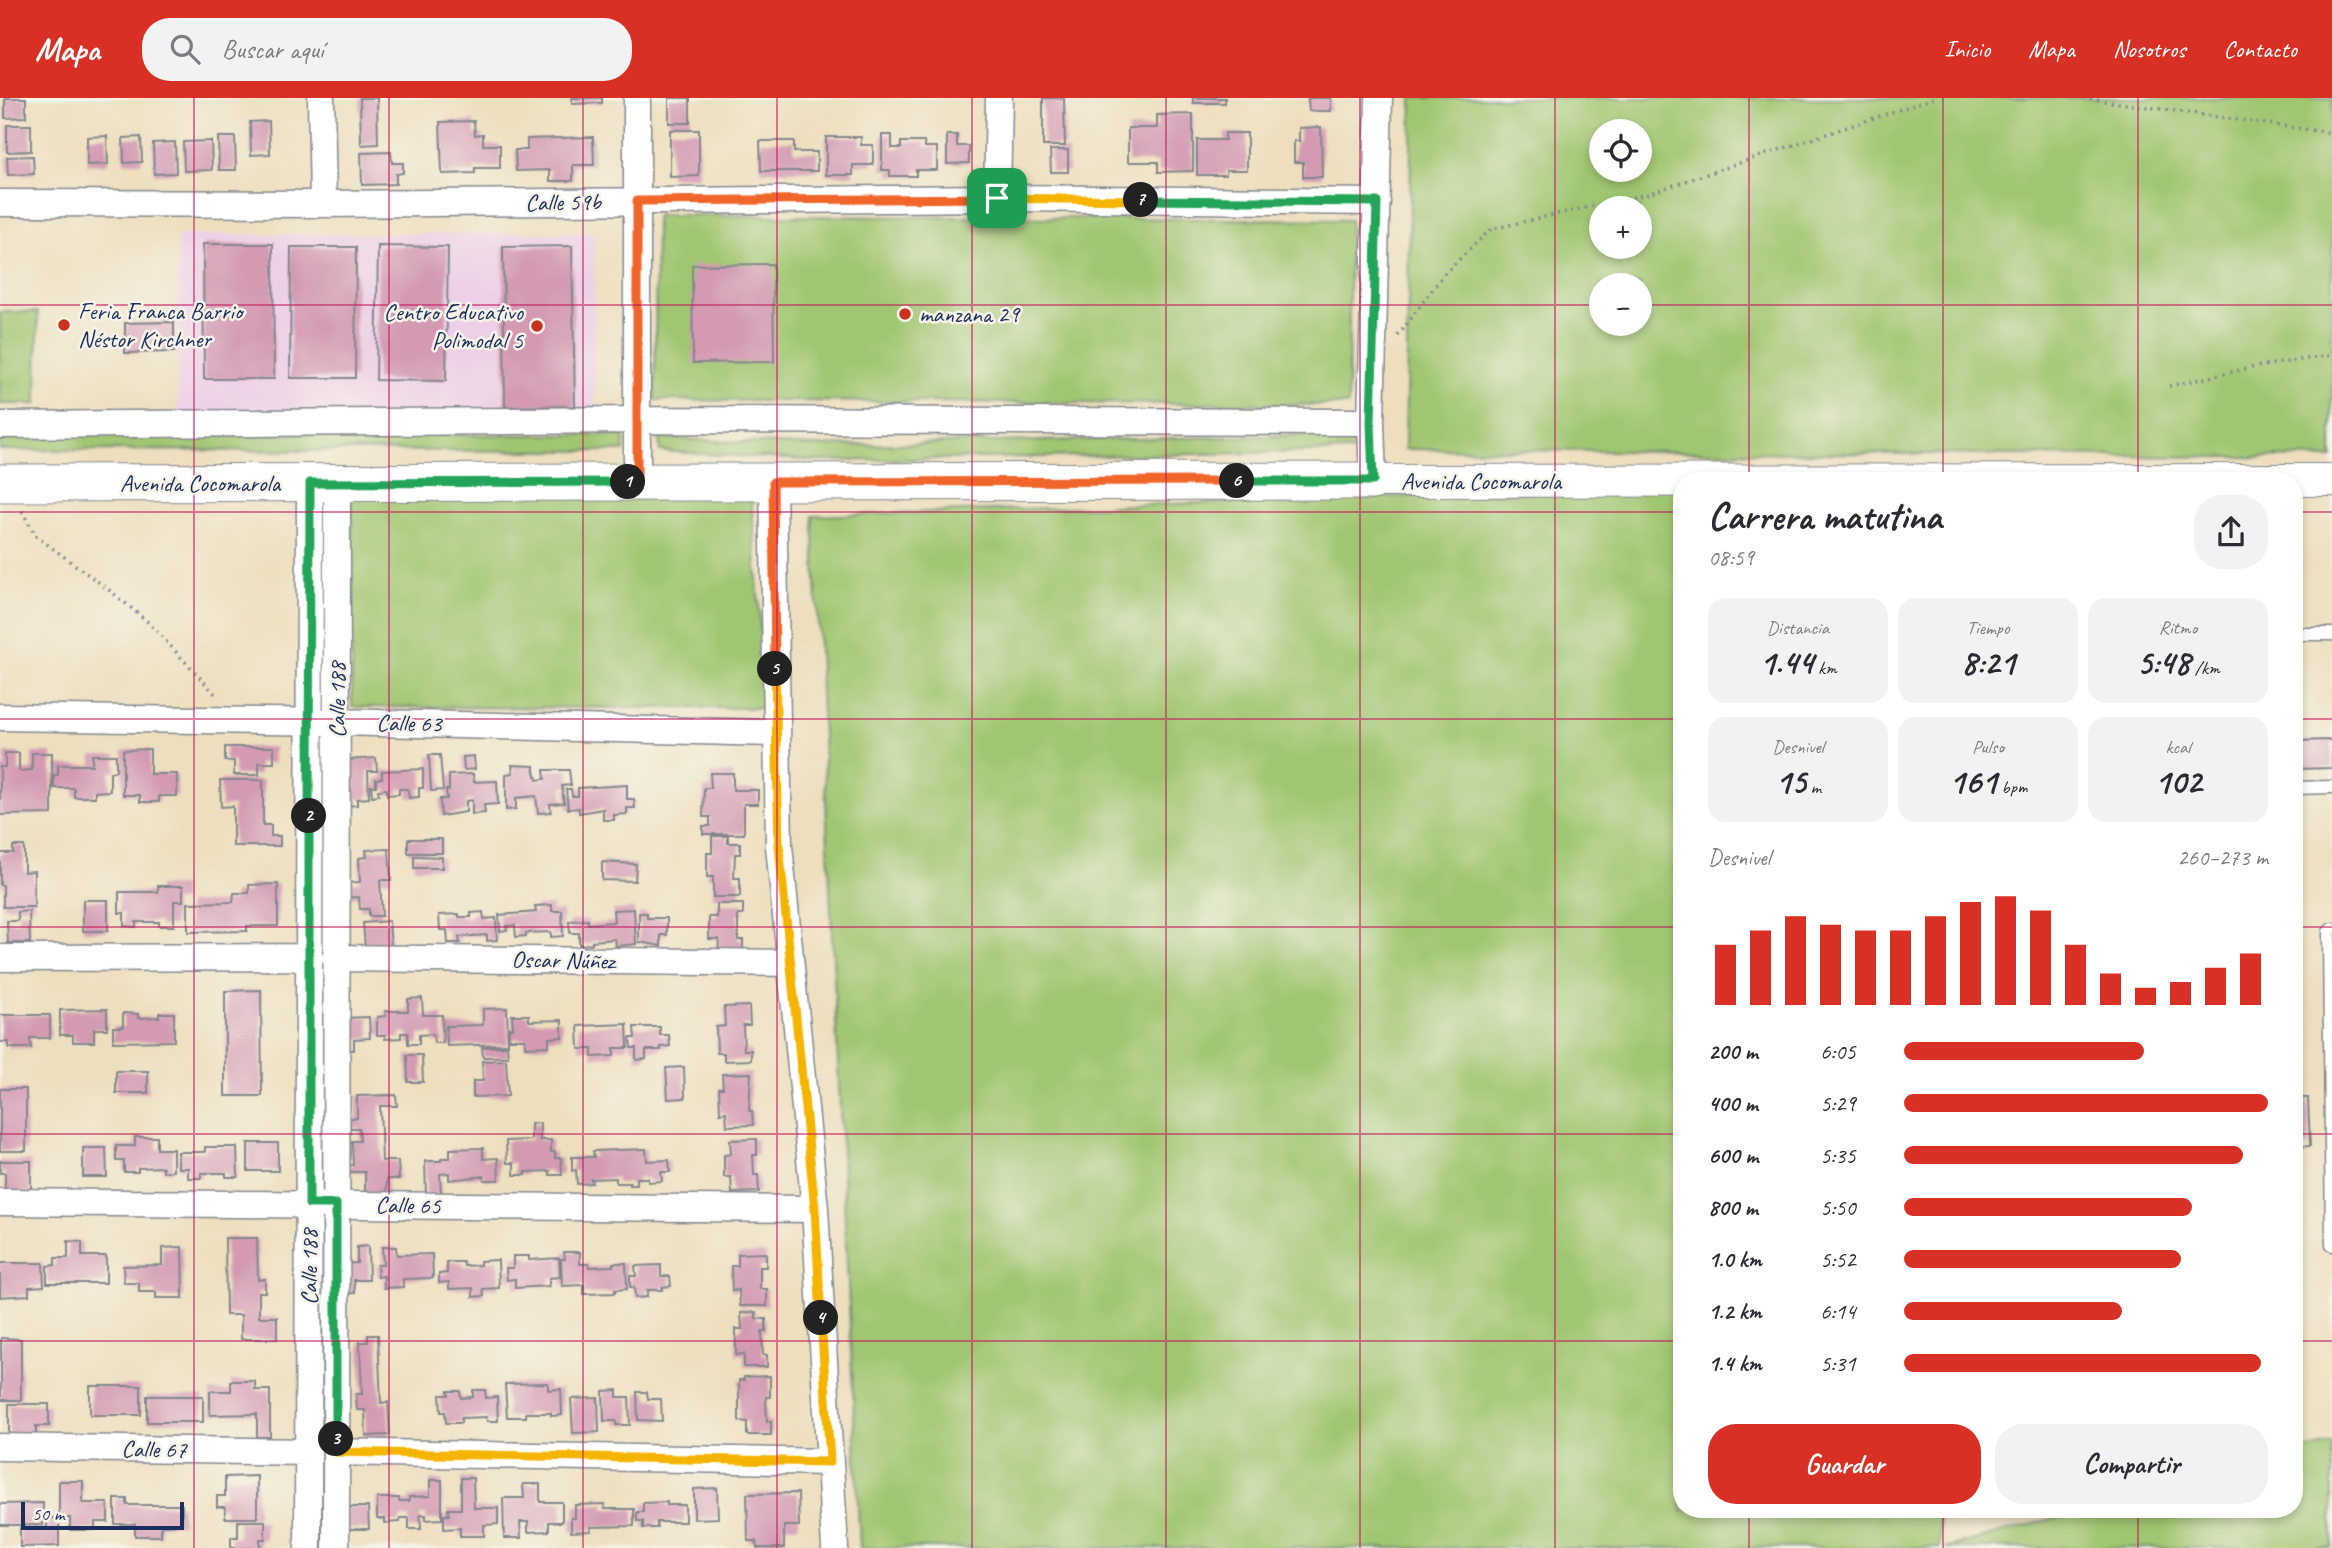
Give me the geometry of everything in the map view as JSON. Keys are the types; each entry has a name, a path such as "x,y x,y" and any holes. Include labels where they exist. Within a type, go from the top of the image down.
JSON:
{"main road":[{"name":"Avenida Cocomarola","path":"1,483 1373,481"}],"street":[{"path":"321,98 323,204"},
{"path":"637,98 637,482"},
{"path":"997,198 999,98"},
{"path":"1373,481 1371,422 1379,98"},
{"name":"Calle 59b","path":"0,204 997,198 1377,202"},
{"path":"0,425 637,420 1371,422"},
{"name":"Avenida Cocomarola","path":"2303,480 2332,480"},
{"name":"Avenida Cocomarola","path":"1373,481 1673,481"},
{"path":"773,482 779,846 815,1209 835,1548"},
{"name":"Calle 188","path":"323,483 310,722 336,1204 336,1548"},
{"name":"Calle 188","path":"308,1548 309,1204 337,722 323,483"},
{"name":"Calle 63","path":"0,717 776,733"},
{"name":"Oscar Núñez","path":"0,958 322,957 790,963"},
{"name":"Calle 65","path":"0,1202 815,1209"},
{"name":"Calle 67","path":"0,1447 308,1452"},
{"path":"336,1452 830,1462"}],"lane":[{"path":"2303,634 2332,635"},
{"path":"2303,788 2332,787"},
{"path":"2332,929 2329,932 2332,1245"}],"path":[{"path":"1373,368 1444,274 1491,229 1647,194 1934,98"},
{"path":"2083,98 2332,133"},
{"path":"2169,386 2255,367 2332,355"},
{"path":"1,483 19,506 36,536 104,585 149,624 237,720"}],"shaded area":[{"path":"594,233 595,415 178,417 177,235"}],"green space":[{"path":"1412,98 2332,98 2332,458 1405,449"},
{"path":"656,215 1350,220 1348,405 655,400"},
{"path":"0,312 38,312 37,404 0,404"},
{"path":"0,434 624,435 624,451 0,450"},
{"path":"1353,434 1356,451 820,461 660,451 659,438 815,446"},
{"path":"1673,487 1673,1518 1940,1518 1940,1548 860,1548 813,516"},
{"path":"352,493 751,494 766,708 352,707"},
{"path":"2332,1443 2332,1548 1945,1548 2055,1518 2303,1518 2303,1451"}],"building":[{"path":"5,98 26,98 26,117 5,118"},
{"path":"360,98 377,98 378,144 361,145"},
{"path":"572,98 602,98 602,103 572,104"},
{"path":"669,98 690,98 690,123 669,123"},
{"path":"1043,98 1064,98 1065,146 1043,146"},
{"path":"1193,98 1225,98 1225,103 1193,103"},
{"path":"1308,98 1331,98 1331,111 1309,111"},
{"path":"1193,114 1193,171 1158,172 1158,162 1128,162 1128,128 1157,128 1157,115"},
{"path":"269,121 270,154 251,155 250,122"},
{"path":"474,121 475,135 483,134 483,145 500,145 500,168 475,168 475,173 442,174 440,122"},
{"path":"7,125 31,125 31,151 7,152"},
{"path":"1321,127 1322,177 1303,177 1303,162 1294,162 1294,141 1299,141 1299,128"},
{"path":"670,130 699,130 699,176 670,177"},
{"path":"1225,133 1247,133 1247,170 1226,170 1226,175 1197,175 1197,140 1225,140"},
{"path":"882,135 892,135 892,148 901,148 901,142 924,142 925,147 937,147 937,170 916,170 916,176 890,176 890,170 882,170"},
{"path":"947,135 957,135 957,146 969,146 969,163 947,164"},
{"path":"107,136 108,164 87,165 87,137"},
{"path":"141,137 142,162 124,163 123,138"},
{"path":"218,137 235,137 236,170 219,170"},
{"path":"593,137 594,165 573,165 573,181 550,181 550,170 516,171 515,150 527,150 527,139"},
{"path":"826,137 861,137 861,145 873,145 873,165 853,165 853,175 826,175"},
{"path":"211,141 212,170 184,171 183,142"},
{"path":"760,141 794,141 794,152 817,152 817,171 761,171"},
{"path":"175,142 176,173 154,174 153,143"},
{"path":"1050,150 1068,150 1068,172 1051,172"},
{"path":"391,152 392,163 403,163 403,173 396,174 396,184 362,185 361,153"},
{"path":"33,156 34,174 8,175 7,157"},
{"path":"203,244 273,244 274,379 204,379"},
{"path":"378,246 448,247 446,381 376,380"},
{"path":"572,246 575,406 505,407 503,247"},
{"path":"291,247 356,247 355,378 290,378"},
{"path":"773,264 774,362 693,363 692,265"},
{"path":"174,322 174,352 125,353 125,323"},
{"path":"2332,740 2332,768 2303,769 2303,741"},
{"path":"225,747 274,747 274,763 259,763 259,775 234,775 234,761 225,761"},
{"path":"150,749 150,774 177,774 177,796 159,796 159,802 140,802 140,795 123,795 123,750"},
{"path":"5,753 19,753 19,771 32,770 32,753 52,753 52,814 0,815 0,767 5,767"},
{"path":"92,755 116,755 116,771 110,772 110,791 95,792 95,797 74,797 74,788 54,788 54,775 58,775 58,765 92,765"},
{"path":"429,755 440,755 443,790 431,791"},
{"path":"474,756 475,769 464,770 463,757"},
{"path":"376,758 377,771 368,771 369,798 357,799 357,805 346,806 347,760"},
{"path":"512,765 534,766 537,780 545,779 544,770 569,770 571,785 562,786 564,803 550,804 551,812 538,813 536,796 516,798 516,809 506,810 506,774 513,773"},
{"path":"423,769 423,788 419,788 419,797 409,798 408,789 399,789 399,794 387,795 387,789 378,790 379,795 372,796 371,786 376,786 376,779 382,778 382,771"},
{"path":"710,773 733,773 733,790 758,790 758,804 744,804 744,834 703,834 703,826 710,826 710,817 703,817 704,788 711,788"},
{"path":"473,774 474,782 497,781 498,804 484,805 485,813 472,814 472,800 466,801 466,812 441,816 440,799 447,799 449,775"},
{"path":"220,780 263,780 263,825 271,825 271,836 280,836 280,846 233,846 233,806 221,807"},
{"path":"627,785 627,799 634,799 635,808 627,808 627,814 614,815 614,820 603,820 603,809 579,813 579,808 568,809 566,789 571,789 572,796 578,796 578,788"},
{"path":"712,836 728,836 728,843 740,843 740,854 735,854 734,878 740,878 740,897 713,897 713,877 707,877 707,853 712,853"},
{"path":"408,839 442,839 442,853 408,853"},
{"path":"13,846 24,846 24,872 34,871 34,907 3,907 0,853 13,853"},
{"path":"389,849 391,880 380,880 382,916 369,916 369,909 360,909 359,897 341,898 340,883 360,882 359,858 367,857 366,850"},
{"path":"414,856 442,857 442,868 414,868"},
{"path":"602,862 636,864 635,881 602,880"},
{"path":"278,884 278,926 247,926 247,931 188,932 188,903 233,902 234,893 249,893 249,885"},
{"path":"158,886 183,886 183,901 174,901 174,926 159,926 159,922 136,922 136,927 124,926 124,913 119,913 119,892 158,892"},
{"path":"83,900 108,900 108,931 83,931"},
{"path":"717,904 743,904 743,915 738,915 738,940 743,940 743,953 718,953 719,939 709,939 709,917 717,917"},
{"path":"552,905 552,911 562,911 563,936 551,937 551,932 526,933 526,936 516,937 515,925 506,926 507,930 500,931 499,915 536,912 535,906"},
{"path":"634,909 636,944 616,946 615,939 579,945 579,933 570,933 569,921 588,920 588,924 614,922 613,910"},
{"path":"29,911 30,943 8,943 7,921 18,921 18,912"},
{"path":"483,912 484,919 496,918 497,940 487,941 487,935 459,937 460,943 448,943 447,930 440,930 439,915 459,914 459,917 471,917 471,913"},
{"path":"639,913 647,913 647,918 667,918 667,935 661,935 661,946 639,942"},
{"path":"389,921 391,947 365,948 363,923"},
{"path":"261,990 262,1096 225,1096 225,991"},
{"path":"422,998 423,1015 442,1015 443,1043 434,1043 433,1034 419,1035 419,1044 408,1044 408,1033 401,1033 401,1038 385,1039 385,1035 377,1035 377,1017 386,1016 385,1011 408,1011 408,999"},
{"path":"749,1006 750,1025 743,1025 744,1050 751,1050 751,1060 724,1061 724,1053 717,1053 716,1027 725,1026 724,1007"},
{"path":"507,1008 508,1044 447,1046 446,1026 483,1025 483,1009"},
{"path":"107,1009 107,1029 94,1029 94,1042 73,1042 73,1035 60,1035 60,1010"},
{"path":"123,1013 138,1014 138,1018 174,1013 174,1041 113,1042 113,1027 123,1027"},
{"path":"0,1015 50,1015 50,1038 30,1038 31,1048 9,1048 9,1042 0,1042"},
{"path":"512,1015 529,1015 529,1021 562,1020 562,1037 549,1038 549,1046 525,1047 525,1039 509,1039 509,1028 513,1028"},
{"path":"369,1017 370,1038 354,1039 354,1050 346,1050 344,1018"},
{"path":"627,1024 628,1048 614,1048 614,1056 592,1057 592,1049 579,1049 578,1026"},
{"path":"634,1027 660,1027 660,1035 669,1035 670,1046 661,1047 661,1050 646,1050 646,1059 636,1060 636,1048 631,1048 630,1038 635,1038"},
{"path":"507,1046 508,1057 483,1057 482,1047"},
{"path":"407,1055 422,1055 423,1082 408,1082"},
{"path":"506,1060 508,1096 473,1097 473,1081 483,1081 482,1061"},
{"path":"684,1067 685,1098 668,1099 666,1068"},
{"path":"116,1071 148,1071 148,1093 116,1093"},
{"path":"751,1073 749,1111 752,1111 753,1125 727,1126 726,1112 720,1113 719,1088 723,1088 722,1074"},
{"path":"0,1089 26,1089 26,1151 0,1151"},
{"path":"396,1095 397,1106 380,1106 382,1161 398,1161 399,1179 387,1179 387,1196 365,1197 365,1172 348,1172 347,1165 353,1165 352,1141 360,1141 359,1128 346,1128 346,1118 357,1118 357,1096"},
{"path":"2303,1098 2308,1098 2310,1146 2303,1146"},
{"path":"540,1123 540,1140 551,1140 551,1152 555,1152 555,1158 561,1158 562,1175 550,1175 550,1171 514,1175 514,1163 507,1163 506,1141 531,1140 531,1124"},
{"path":"135,1137 157,1137 157,1149 173,1149 173,1171 163,1172 163,1167 138,1168 138,1172 124,1172 124,1161 116,1161 116,1146 135,1146"},
{"path":"757,1139 757,1155 753,1155 754,1175 758,1175 759,1192 732,1193 731,1177 724,1177 724,1155 731,1154 730,1140"},
{"path":"248,1143 278,1143 278,1171 248,1171"},
{"path":"205,1147 237,1147 238,1177 226,1177 226,1173 201,1173 201,1178 188,1178 188,1168 178,1168 178,1152 205,1152"},
{"path":"83,1148 106,1148 107,1177 83,1177"},
{"path":"483,1148 483,1159 498,1158 499,1180 484,1180 484,1176 449,1180 449,1173 440,1174 441,1194 426,1194 425,1161 450,1158 450,1149"},
{"path":"646,1149 647,1161 669,1160 670,1172 661,1172 662,1181 648,1182 648,1178 637,1178 637,1185 630,1185 616,1183 616,1178 591,1179 592,1183 577,1184 576,1170 572,1171 572,1157 594,1157 593,1151"},
{"path":"0,1161 31,1161 31,1193 5,1193 5,1173 0,1173"},
{"path":"225,1238 257,1238 258,1280 265,1279 265,1292 259,1292 259,1317 277,1317 277,1339 241,1339 241,1315 226,1315"},
{"path":"68,1241 82,1242 82,1256 106,1256 106,1283 47,1283 47,1266 55,1265 55,1258 68,1258"},
{"path":"368,1246 369,1280 354,1280 355,1293 344,1294 343,1264 357,1263 357,1247"},
{"path":"182,1247 183,1298 156,1298 156,1292 139,1292 139,1283 124,1283 123,1266 162,1265 162,1248"},
{"path":"382,1247 396,1247 397,1255 432,1254 433,1278 403,1279 403,1287 384,1288 384,1276 378,1277 377,1265 383,1265"},
{"path":"564,1252 580,1252 580,1264 589,1264 589,1267 626,1263 627,1289 615,1290 615,1293 584,1294 584,1285 562,1286 561,1259 565,1259"},
{"path":"766,1253 766,1267 760,1267 760,1289 767,1289 767,1306 740,1306 739,1290 732,1291 731,1266 738,1266 738,1254"},
{"path":"513,1256 529,1256 529,1260 559,1258 560,1277 549,1278 549,1286 515,1288 515,1279 507,1280 506,1268 513,1268"},
{"path":"498,1260 499,1288 483,1289 484,1296 473,1297 473,1288 449,1289 449,1282 439,1283 439,1274 447,1273 447,1262 463,1262 464,1266 480,1265 480,1261"},
{"path":"0,1263 43,1263 44,1286 29,1287 29,1295 0,1297"},
{"path":"661,1265 661,1276 670,1276 671,1286 662,1287 662,1290 647,1290 647,1297 635,1298 634,1287 630,1287 630,1276 636,1276 635,1266"},
{"path":"756,1312 756,1319 766,1319 766,1331 762,1331 763,1355 767,1355 767,1367 744,1367 744,1354 736,1355 736,1329 742,1329 741,1313"},
{"path":"368,1335 378,1335 381,1403 388,1402 390,1435 366,1436 365,1410 357,1410 356,1394 362,1394 360,1342 368,1342"},
{"path":"1,1338 21,1339 21,1400 1,1400"},
{"path":"770,1376 770,1397 766,1397 767,1422 771,1421 771,1435 747,1435 747,1422 739,1421 739,1380 744,1380 744,1377"},
{"path":"231,1381 255,1381 255,1390 270,1390 270,1437 257,1437 257,1414 210,1415 210,1391 231,1391"},
{"path":"548,1383 548,1390 561,1389 562,1415 526,1413 526,1417 507,1417 505,1384"},
{"path":"90,1386 141,1386 141,1415 90,1415"},
{"path":"473,1390 485,1390 486,1398 497,1397 498,1421 487,1421 486,1417 461,1418 461,1423 446,1423 445,1412 441,1412 440,1395 449,1395 448,1391 460,1391 461,1398 473,1397"},
{"path":"617,1390 617,1397 629,1397 630,1425 616,1425 616,1421 604,1421 603,1391"},
{"path":"637,1392 647,1392 648,1399 661,1399 662,1421 638,1420"},
{"path":"147,1396 203,1396 203,1422 147,1422"},
{"path":"598,1398 599,1432 573,1433 571,1399"},
{"path":"9,1404 49,1404 49,1426 36,1426 36,1436 9,1436"},
{"path":"257,1476 257,1518 225,1518 225,1507 217,1507 217,1496 225,1496 225,1477"},
{"path":"461,1478 473,1478 474,1508 498,1508 498,1524 484,1525 484,1536 460,1536 460,1528 444,1529 444,1515 449,1515 448,1509 461,1509"},
{"path":"430,1480 442,1480 442,1519 426,1520 426,1515 420,1515 421,1529 409,1529 409,1518 385,1523 385,1519 377,1519 377,1498 409,1501 409,1497 430,1496"},
{"path":"59,1481 83,1481 83,1503 108,1503 108,1522 95,1522 95,1530 70,1530 70,1518 59,1518"},
{"path":"523,1484 540,1484 540,1502 562,1502 562,1522 549,1522 549,1531 528,1532 528,1522 520,1522 521,1538 504,1538 503,1498 524,1498"},
{"path":"717,1488 718,1518 694,1519 694,1489"},
{"path":"798,1493 799,1526 784,1526 784,1548 757,1548 756,1541 748,1541 747,1494"},
{"path":"115,1499 127,1499 127,1505 182,1505 182,1524 161,1525 161,1536 135,1536 135,1524 115,1524"},
{"path":"667,1502 667,1505 685,1505 685,1522 657,1522 657,1528 643,1528 643,1521 637,1521 637,1512 643,1512 643,1503"},
{"path":"43,1503 43,1525 0,1525 0,1504"},
{"path":"604,1504 605,1509 634,1509 634,1526 590,1527 591,1531 571,1532 575,1505"},
{"path":"346,1507 368,1507 369,1529 347,1529"},
{"path":"47,1518 59,1518 59,1546 20,1547 20,1528 47,1528"},
{"path":"238,1521 265,1521 265,1539 260,1539 260,1548 231,1548 231,1537 238,1537"}],"place":[{"name":"manzana 29","path":"905,314"},
{"name":"Feria Franca Barrio Néstor Kirchner","path":"64,325"},
{"name":"Centro Educativo Polimodal 5","path":"537,326"}],"route":[{"path":"997,198 1377,202 1371,422 1373,481 773,482 779,846 815,1209 830,1462 336,1452 336,1204 309,1204 310,483 637,482 637,201 997,198"}]}
